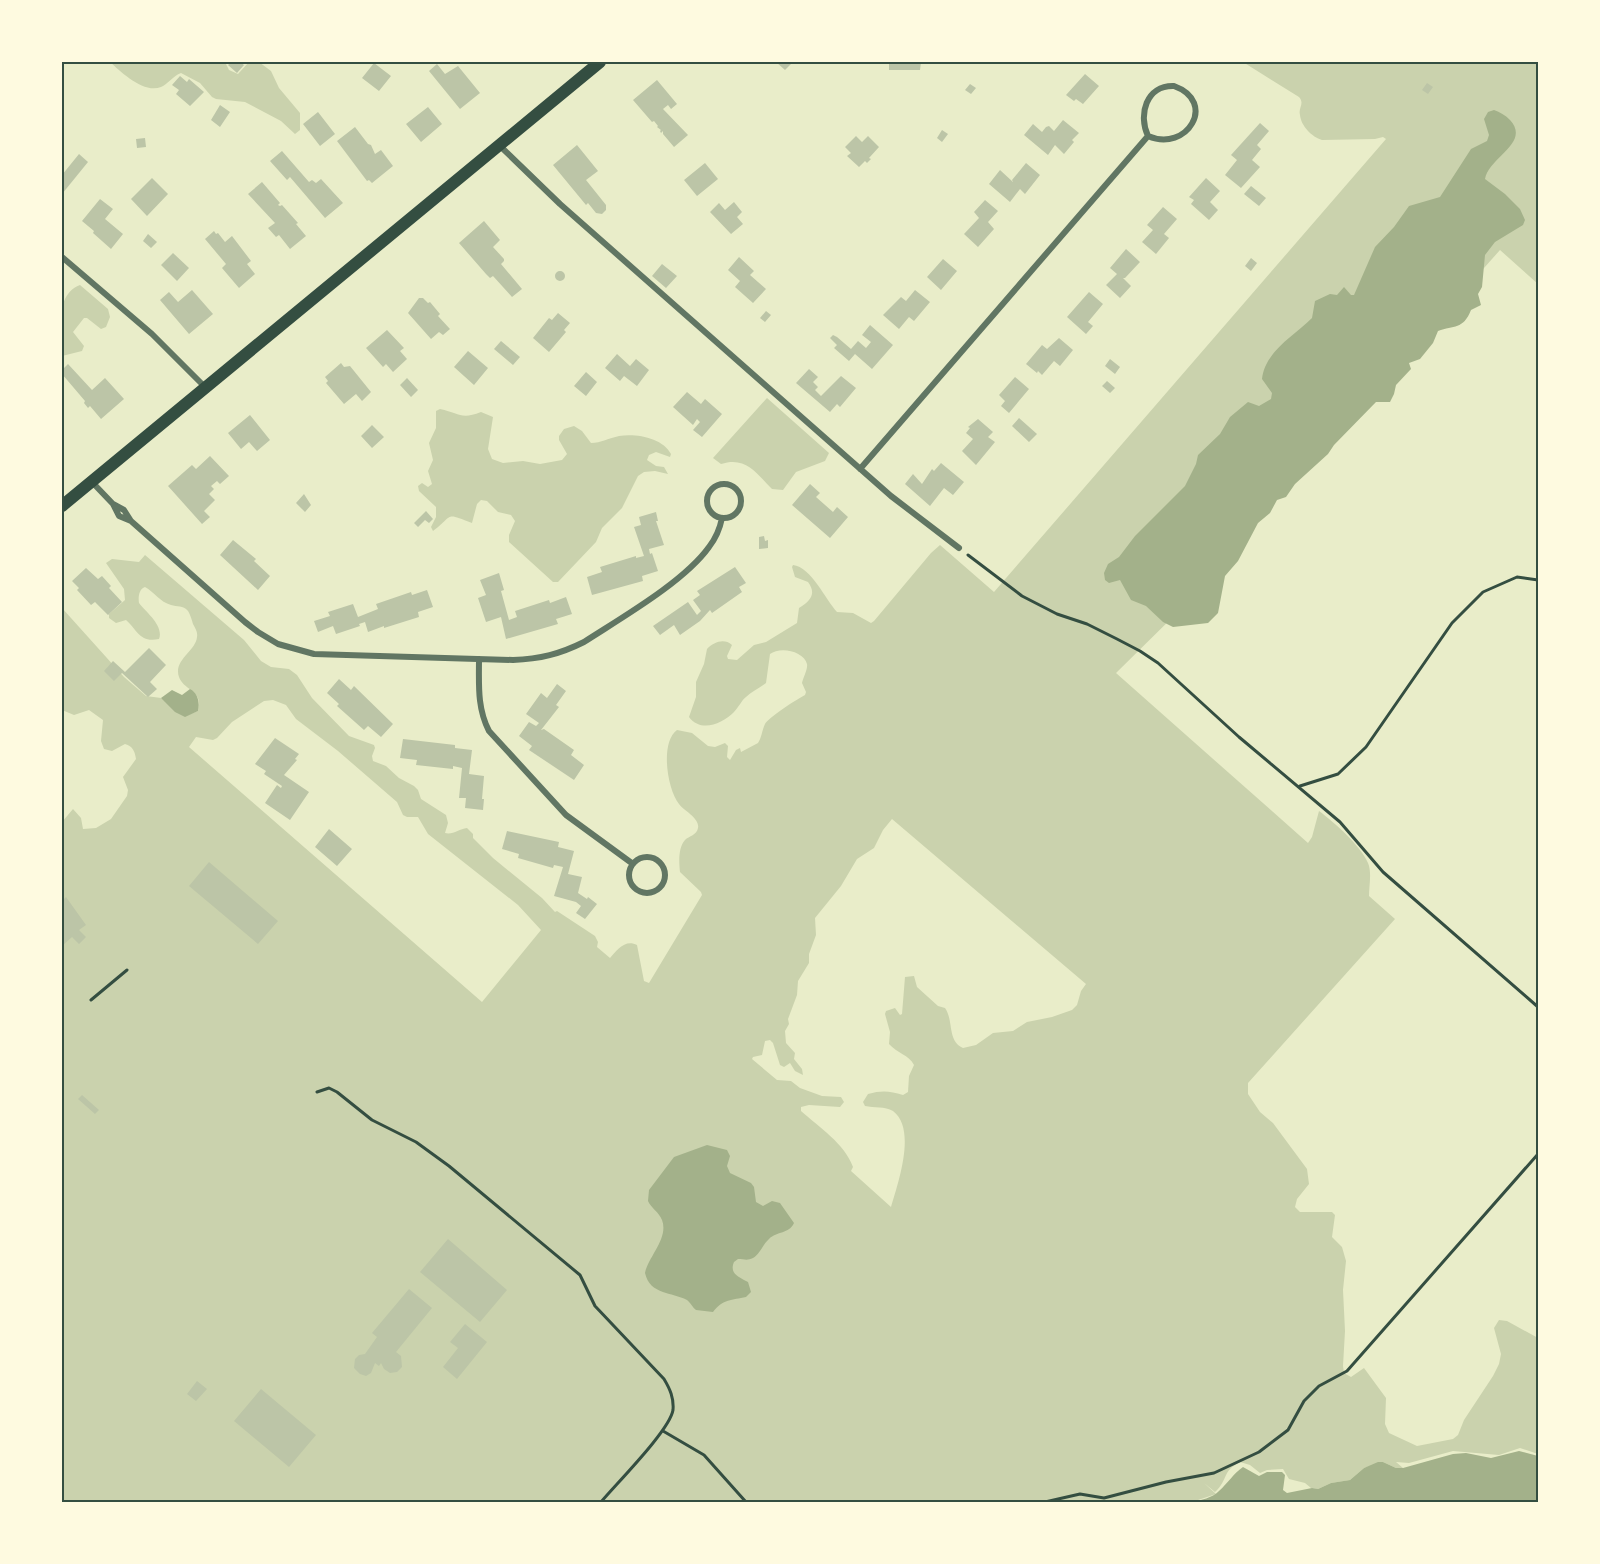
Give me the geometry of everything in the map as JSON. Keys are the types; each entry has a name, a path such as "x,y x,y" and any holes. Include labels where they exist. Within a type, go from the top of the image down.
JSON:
{"main road":[{"path":"62,506 600,62"}],"street":[{"path":"1170,86 1181,89 1191,97 1196,109 1195,116 1193,123 1183,134 1168,140 1148,136 1143,122 1143,108 1153,94 1170,86"},
{"path":"860,469 1148,136"},
{"path":"499,144 553,199 860,469 912,514 959,548"},
{"path":"62,257 145,328 205,387"},
{"path":"92,481 113,504 124,510 130,520 258,632 278,644 314,654 479,659 542,658 555,655 584,642 684,573 709,548 716,537 722,518"},
{"path":"726,484 737,490 741,502 735,514 722,518 711,511 707,499 714,488 726,484"},
{"path":"479,659 479,702 489,731 566,816 633,864"},
{"path":"643,857 655,858 660,862 666,873 658,890 646,893 634,888 629,876 633,864 643,857"}],"path":[{"path":"959,548 1022,596 1058,614 1097,629 1149,657 1340,822 1383,873 1539,1007"},
{"path":"1299,786 1338,774 1366,747 1452,623 1484,592 1517,577 1539,580"},
{"path":"91,1000 127,970"},
{"path":"317,1092 329,1088 337,1092 372,1120 416,1142 449,1166 580,1275 595,1306 658,1370 672,1396 673,1409 669,1422 601,1503"},
{"path":"1046,1503 1080,1494 1104,1498 1166,1482 1214,1473 1259,1452 1288,1430 1304,1401 1319,1386 1347,1371 1354,1364 1539,1155"},
{"path":"663,1431 704,1455 746,1503"}],"shaded area":[{"path":"110,62 225,62 229,70 238,74 249,62 259,62 271,71 279,88 300,113 300,130 295,134 281,121 245,102 216,99 200,83 181,73 161,87 147,87 133,81"},
{"path":"1243,62 1538,62 1538,284 1500,250 1293,483 1239,532 1186,604 1116,673 1308,843 1312,837 1319,811 1332,822 1353,842 1368,863 1369,896 1395,919 1248,1083 1248,1094 1260,1112 1273,1123 1307,1169 1309,1184 1297,1199 1295,1207 1300,1212 1332,1212 1335,1215 1332,1237 1342,1247 1346,1261 1343,1290 1344,1373 1351,1377 1364,1368 1386,1398 1385,1424 1389,1433 1417,1446 1453,1439 1458,1435 1464,1420 1499,1364 1501,1354 1494,1328 1499,1320 1507,1321 1538,1338 1538,1454 1520,1448 1499,1455 1453,1451 1409,1463 1396,1462 1403,1468 1396,1468 1383,1462 1364,1468 1350,1480 1331,1483 1318,1489 1289,1479 1283,1469 1260,1473 1250,1465 1240,1462 1227,1472 1215,1492 1204,1483 1216,1494 1192,1502 62,1502 62,822 73,809 81,818 83,829 96,828 111,819 127,796 128,790 123,777 136,759 133,750 125,744 112,751 104,749 101,741 103,720 89,710 74,715 62,710 62,608 124,677 146,696 161,698 185,716 198,711 199,704 196,695 181,682 178,671 197,637 188,611 164,602 145,587 139,594 139,603 157,625 159,639 143,638 126,620 116,623 109,618 109,614 125,600 124,589 106,563 112,559 139,562 145,555 244,640 261,661 271,667 289,669 297,675 312,698 349,736 374,745 373,761 386,766 399,778 414,786 421,799 446,815 448,823 445,833 467,828 473,834 473,838 493,858 542,898 555,912 557,911 595,936 598,942 597,947 610,958 625,944 637,945 644,981 649,983 702,895 680,872 681,847 685,840 696,832 698,824 679,804 671,788 667,755 672,736 677,730 692,733 708,746 715,747 725,743 728,746 727,757 730,760 736,750 740,748 741,752 758,743 767,721 805,695 806,692 802,683 807,666 805,660 797,653 780,650 770,654 766,683 748,695 724,720 712,725 699,725 689,717 696,697 696,682 704,664 707,649 713,644 726,642 732,645 728,659 737,660 754,645 766,642 797,623 799,608 809,600 812,590 808,582 795,577 793,565 800,567 812,578 837,612 853,613 871,623 940,545 994,592 1386,139 1383,137 1318,139 1302,123 1299,97","holes":["273,700 286,705 296,719 338,751 397,802 403,815 418,817 428,834 518,905 541,930 482,1002 189,747 196,737 213,740 217,738 232,722 264,701","892,819 1086,984 1081,991 1077,1005 1072,1010 1027,1022 1013,1031 993,1033 976,1045 963,1048 955,1041 945,1008 938,1006 917,987 914,976 905,977 902,1014 900,1015 895,1008 886,1011 885,1014 890,1032 889,1044 914,1065 909,1076 908,1092 903,1095 886,1092 868,1094 863,1102 865,1106 893,1111 900,1119 904,1130 904,1157 891,1207 851,1171 853,1167 838,1143 801,1111 801,1107 809,1105 840,1107 844,1102 841,1097 822,1096 800,1088 791,1081 777,1080 752,1059 762,1055 765,1041 770,1040 780,1065 784,1067 790,1063 795,1071 803,1075 802,1069 794,1059 795,1053 786,1043 785,1031 797,995 798,981 809,963 809,954 816,935 815,918 841,886 857,859 874,848 883,830"]},
{"path":"1494,110 1510,120 1515,128 1516,136 1488,171 1485,179 1520,209 1525,220 1523,225 1495,242 1485,255 1482,287 1478,294 1481,305 1471,310 1465,321 1458,326 1438,331 1433,343 1420,359 1409,363 1411,369 1396,385 1390,402 1376,402 1328,454 1295,484 1286,497 1277,500 1270,513 1258,523 1238,561 1225,576 1218,613 1208,623 1173,627 1163,622 1146,606 1131,600 1120,580 1109,583 1105,580 1104,573 1108,564 1119,557 1135,536 1185,486 1198,455 1220,434 1230,417 1248,402 1259,406 1271,399 1272,393 1262,379 1264,369 1274,352 1312,318 1315,301 1330,294 1337,295 1344,287 1351,295 1354,295 1375,247 1394,227 1409,206 1440,197 1471,149 1487,141 1489,135 1484,119 1488,112"},
{"path":"80,285 108,309 110,317 106,327 101,329 84,318 73,332 84,346 82,351 62,356 60,326 63,306 66,297"},
{"path":"767,398 829,453 825,461 796,472 783,490 772,489 744,464 730,462 721,464 713,458"},
{"path":"440,409 464,416 481,412 493,417 488,449 492,459 503,463 523,461 540,464 562,460 567,454 559,436 564,429 574,426 582,431 591,443 626,435 656,440 667,449 671,454 670,457 656,452 649,455 647,460 656,466 664,467 668,474 655,471 644,472 638,476 622,508 602,528 596,542 558,582 553,582 509,542 509,535 515,521 511,515 498,512 487,501 481,500 477,504 472,523 453,516 433,531 431,527 436,517 436,507 419,491 418,486 422,483 428,487 432,484 428,471 433,460 429,443 436,428 436,411"},
{"path":"190,689 197,696 199,708 198,711 185,717 175,712 161,698 172,690 182,695"},
{"path":"707,1145 727,1150 730,1156 727,1166 730,1173 751,1183 754,1187 756,1202 763,1206 772,1201 780,1203 794,1223 789,1229 769,1239 753,1258 738,1259 734,1262 734,1272 748,1282 751,1292 746,1297 724,1302 713,1312 696,1310 687,1300 662,1292 652,1285 645,1273 663,1234 661,1217 648,1201 649,1190 674,1157"},
{"path":"1519,1451 1538,1456 1538,1502 1192,1502 1216,1493 1243,1467 1259,1476 1267,1472 1282,1472 1285,1475 1283,1490 1287,1493 1318,1489 1331,1483 1350,1480 1364,1468 1378,1462 1403,1468 1453,1454 1466,1453 1491,1458"}],"building":[{"path":"231,62 240,62 244,65 237,73 228,65"},
{"path":"776,62 793,62 785,70"},
{"path":"889,62 921,62 920,70 889,70"},
{"path":"374,63 391,76 379,91 362,78"},
{"path":"437,64 445,74 458,66 480,93 460,109 429,71"},
{"path":"1085,74 1099,86 1083,104 1066,95"},
{"path":"180,76 187,82 189,79 204,92 190,106 176,94 179,90 172,85"},
{"path":"657,80 677,104 671,109 668,105 663,109 688,135 674,147 663,131 661,133 654,121 652,122 633,100"},
{"path":"1427,83 1433,87 1428,94 1422,90"},
{"path":"970,84 976,88 971,94 965,90"},
{"path":"220,105 230,112 220,127 211,120"},
{"path":"428,107 442,124 421,142 406,124"},
{"path":"318,112 335,134 320,146 303,124"},
{"path":"1063,120 1079,133 1064,154 1055,145 1048,155 1024,135 1033,124 1042,132 1049,126 1054,131"},
{"path":"1260,123 1269,131 1257,145 1261,149 1252,160 1260,167 1241,188 1225,175 1237,160 1231,155"},
{"path":"355,127 371,145 375,154 381,150 393,166 372,183 367,181 337,141"},
{"path":"942,130 948,134 942,142 937,138"},
{"path":"856,136 862,142 868,136 879,147 867,163 865,161 859,167 847,156 851,153 845,147"},
{"path":"145,138 146,147 137,148 136,139"},
{"path":"577,145 598,171 586,180 606,205 606,210 602,214 596,213 588,203 586,205 553,165"},
{"path":"282,151 309,182 312,180 316,183 321,179 343,203 325,218 290,177 287,180 270,161"},
{"path":"79,154 88,162 62,194 62,175"},
{"path":"705,163 718,179 697,196 684,180"},
{"path":"1026,163 1040,175 1025,194 1020,189 1010,202 989,184 1000,170 1013,182 1012,180"},
{"path":"152,178 168,194 147,216 131,199"},
{"path":"1206,178 1220,191 1210,202 1218,210 1209,220 1191,204 1194,200 1189,197"},
{"path":"262,182 280,203 278,205 282,205 306,236 290,249 279,235 276,237 268,228 275,223 248,194"},
{"path":"1251,186 1266,198 1259,206 1244,194"},
{"path":"100,199 113,209 105,219 123,234 111,249 82,221"},
{"path":"985,200 998,211 988,222 994,229 978,247 964,234 979,218 974,212"},
{"path":"734,202 742,212 737,217 743,224 731,234 710,212 719,203 725,210"},
{"path":"1163,207 1177,219 1164,234 1169,238 1156,254 1142,242 1153,230 1147,225"},
{"path":"484,221 500,240 493,247 504,259 501,264 522,289 512,297 493,276 490,278 486,274 459,243"},
{"path":"214,231 225,242 232,236 251,261 247,264 255,274 239,288 222,268 226,264 205,239"},
{"path":"148,234 157,242 151,248 143,241"},
{"path":"1126,249 1140,262 1123,278 1131,286 1120,298 1106,285 1117,274 1110,268"},
{"path":"173,253 189,268 177,281 161,265"},
{"path":"739,257 754,271 750,275 766,289 753,303 735,287 740,281 728,270"},
{"path":"1251,258 1257,263 1251,271 1245,266"},
{"path":"943,259 957,271 941,290 927,277"},
{"path":"662,264 677,276 666,288 652,276"},
{"path":"560,271 565,276 560,281 555,276"},
{"path":"192,290 213,314 189,334 160,300 169,292 178,302"},
{"path":"915,290 930,302 914,321 909,317 899,329 883,315 901,297 906,301"},
{"path":"1089,292 1103,304 1088,322 1093,326 1086,334 1067,317"},
{"path":"419,298 430,302 440,314 438,316 450,329 443,335 439,332 431,339 408,313"},
{"path":"766,311 771,315 765,322 760,318"},
{"path":"558,313 570,323 564,330 566,332 549,352 533,338 549,318 552,320"},
{"path":"870,325 893,345 872,369 855,354 849,361 834,348 837,345 830,338 833,335 837,337 851,349 858,341 866,348 871,342 862,335"},
{"path":"387,330 404,348 400,351 407,359 393,372 386,364 383,367 366,348"},
{"path":"1059,338 1073,350 1060,366 1054,361 1042,375 1026,364 1042,345 1047,349"},
{"path":"501,341 520,357 513,365 494,349"},
{"path":"468,351 488,368 474,385 454,367"},
{"path":"617,354 630,366 636,359 649,370 637,386 624,376 620,381 605,368"},
{"path":"1110,359 1120,367 1115,374 1105,366"},
{"path":"341,363 344,367 350,366 371,392 362,401 356,394 344,404 326,383 328,381 325,377"},
{"path":"68,364 92,390 105,378 124,399 101,419 90,406 88,408 85,401 62,374 62,370"},
{"path":"809,369 818,377 813,382 818,387 815,390 821,396 841,376 856,388 840,407 837,404 830,412 796,383"},
{"path":"586,372 597,382 586,396 574,386"},
{"path":"1015,377 1029,389 1009,413 1001,406 1005,401 999,395"},
{"path":"407,378 418,390 411,397 400,385"},
{"path":"1107,381 1115,388 1110,393 1102,386"},
{"path":"687,392 701,404 705,399 722,414 702,437 693,430 700,422 697,419 693,425 673,407"},
{"path":"250,415 270,440 257,451 249,442 241,449 228,433"},
{"path":"1019,418 1037,434 1029,442 1012,426"},
{"path":"978,419 993,432 988,437 995,442 976,465 962,451 973,439 966,433 970,428 968,427"},
{"path":"372,425 384,437 372,448 361,436"},
{"path":"210,456 229,476 220,484 217,481 211,486 214,489 209,494 215,500 204,511 210,517 202,524 168,486 192,465 196,469"},
{"path":"941,463 964,482 953,495 944,488 930,506 905,484 913,474 922,484 932,469 934,471"},
{"path":"810,484 820,493 816,497 833,512 837,507 848,517 830,538 792,505"},
{"path":"304,494 311,505 305,512 296,503"},
{"path":"426,511 433,519 429,523 425,520 418,527 414,523"},
{"path":"656,512 658,521 656,521 664,545 649,549 658,571 642,576 643,581 592,595 587,577 602,572 600,567 636,556 636,558 644,556 634,527 641,525 639,517"},
{"path":"764,536 765,541 768,540 768,548 759,549 759,537"},
{"path":"233,540 256,559 254,561 270,576 258,590 220,555"},
{"path":"735,567 746,583 739,587 742,592 712,613 710,610 700,621 680,635 674,625 660,635 653,626 688,602 697,615 701,611 693,600 700,595 697,591"},
{"path":"86,568 98,579 102,576 122,602 108,615 95,602 91,605 72,581"},
{"path":"499,573 509,620 517,617 515,611 566,597 572,614 556,619 558,624 506,639 501,617 486,622 478,598 486,595 480,580"},
{"path":"427,590 433,607 418,612 419,617 384,628 384,626 368,632 365,622 336,634 333,626 318,632 314,621 330,616 328,612 353,604 358,617 378,609 376,604 411,592 412,595"},
{"path":"149,648 166,665 150,682 157,689 148,697 122,673 114,681 104,671 113,661 125,672"},
{"path":"339,679 351,690 354,686 393,724 381,737 368,726 364,730 337,706 339,704 327,693"},
{"path":"557,684 566,691 556,705 559,707 541,730 544,729 574,750 571,755 584,765 574,780 529,750 532,746 519,736 529,722 536,726 539,723 526,714 541,693 547,698"},
{"path":"275,738 299,754 295,759 297,760 284,775 309,792 290,820 265,803 277,785 281,788 282,786 264,774 266,771 255,764"},
{"path":"403,739 455,745 455,748 472,750 469,774 484,776 483,810 465,808 466,798 459,798 462,768 416,765 417,760 400,758"},
{"path":"329,829 352,849 337,866 315,847"},
{"path":"507,831 559,842 558,847 574,851 568,874 582,877 578,893 597,904 585,919 576,913 581,906 576,902 554,896 563,867 554,865 553,868 518,858 519,854 502,849"},
{"path":"209,862 278,921 258,944 189,886"},
{"path":"62,896 64,899 66,897 86,925 79,930 86,937 79,944 72,937 62,946"},
{"path":"82,1095 99,1110 95,1114 78,1099"},
{"path":"448,1239 507,1290 480,1322 420,1272"},
{"path":"409,1289 432,1308 396,1352 401,1356 402,1367 397,1372 390,1373 381,1363 379,1366 375,1363 371,1373 366,1376 360,1374 354,1368 355,1359 365,1354 377,1337 372,1333"},
{"path":"465,1324 487,1342 457,1379 443,1367 458,1348 450,1342"},
{"path":"197,1381 207,1389 196,1401 187,1394"},
{"path":"261,1389 316,1435 289,1467 234,1421"}]}
